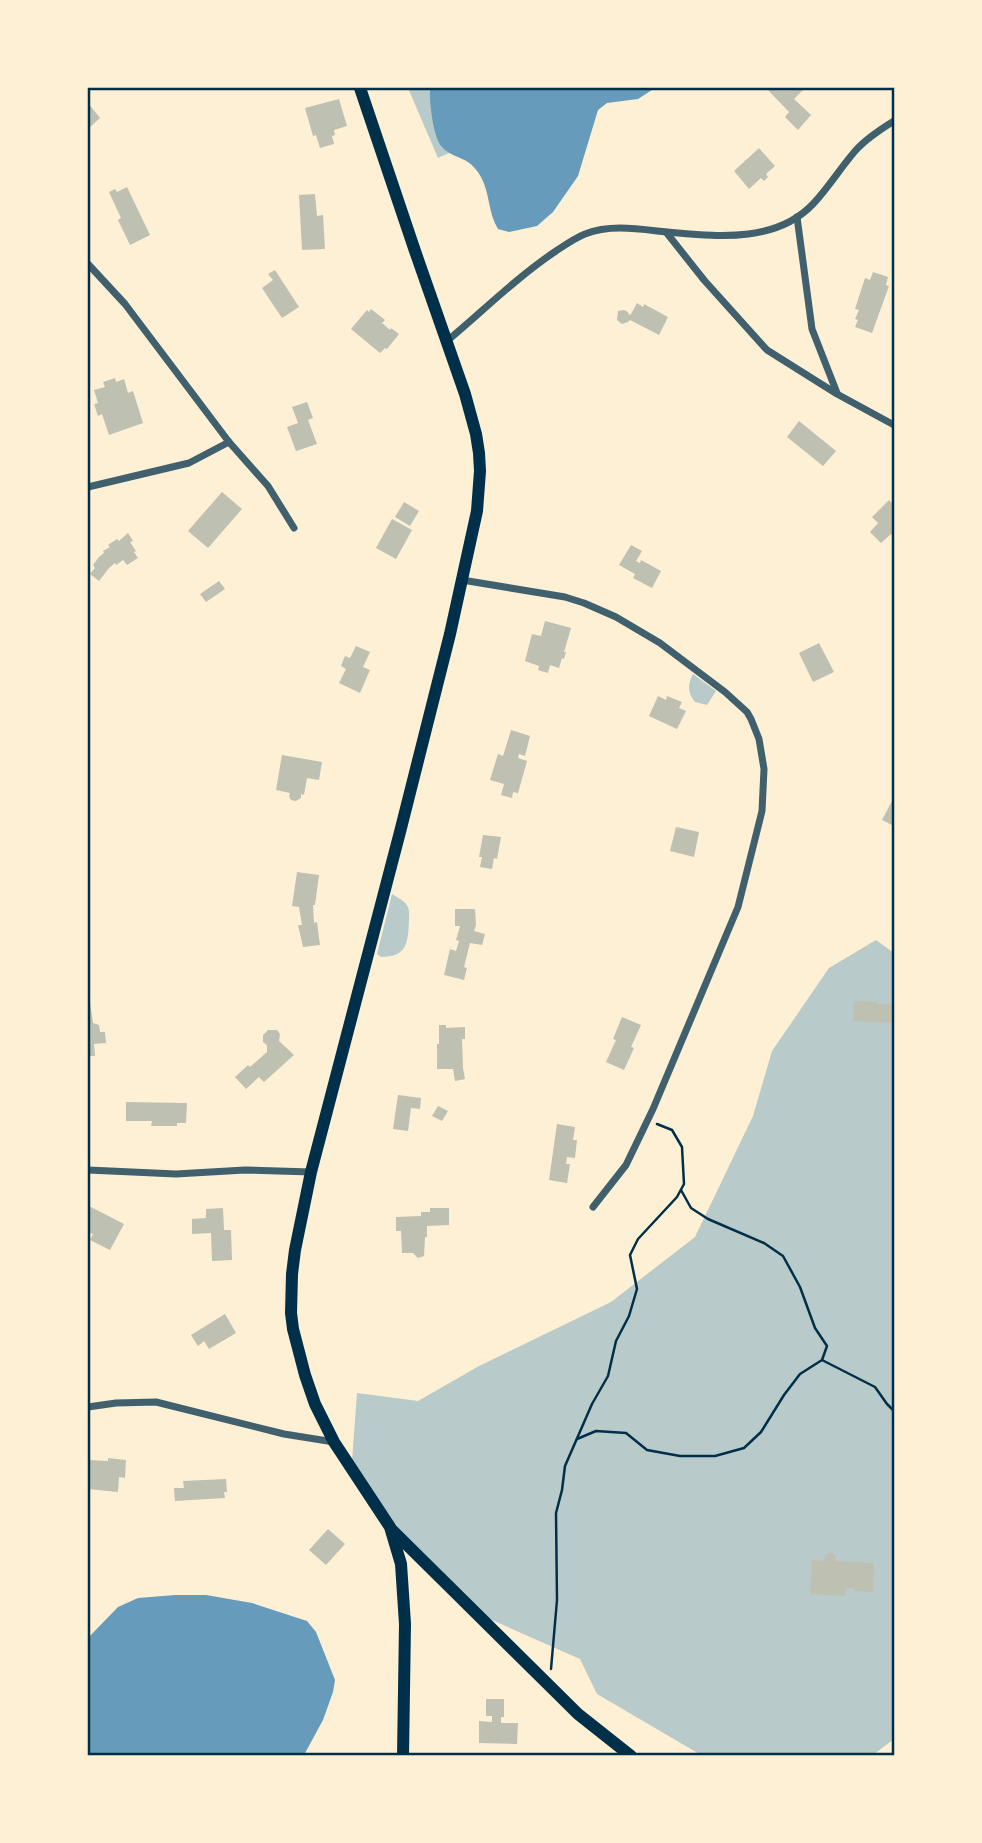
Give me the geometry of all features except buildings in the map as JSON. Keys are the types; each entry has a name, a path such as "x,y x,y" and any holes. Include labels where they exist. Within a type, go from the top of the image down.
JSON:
{"main road":[{"path":"360,88 471,415 479,453 477,511 400,832 311,1172 292,1274 293,1329 305,1375 322,1419 334,1443 390,1527 578,1714 631,1755"},
{"path":"390,1527 401,1564 404,1591 403,1755"}],"street":[{"path":"447,341 516,280 584,234 625,228 737,236 759,233 797,217 811,206 858,148 894,121"},
{"path":"797,217 812,329 837,394"},
{"path":"666,232 704,280 767,350 837,394 894,425"},
{"path":"88,264 125,304 229,442 268,486 294,528"},
{"path":"88,487 189,463 229,442"},
{"path":"462,580 565,597 616,617 660,643 725,692 747,712 756,729 764,769 762,811 738,906 648,1120 626,1165 593,1207"},
{"path":"88,1170 176,1174 245,1170 311,1172"},
{"path":"88,1407 156,1402 284,1434 334,1443"}],"path":[{"path":"547,1683 553,1664 556,1609 556,1513 565,1466 592,1404 608,1377 616,1341 633,1303 637,1289 629,1255 638,1239 677,1197 684,1184 682,1147 672,1130 648,1120"},
{"path":"576,1439 596,1432 626,1433 647,1450 680,1455 715,1455 744,1448 761,1432 800,1374 822,1360 827,1346 815,1328 800,1287 783,1256 764,1243 708,1219 691,1208 681,1190"},
{"path":"822,1360 875,1387 894,1410"}],"shaded area":[{"path":"408,88 478,88 497,132 438,158"},
{"path":"693,674 716,691 707,705 695,702 691,695 689,685"},
{"path":"392,894 408,907 407,942 396,954 381,957 377,954"},
{"path":"876,940 894,953 894,1739 873,1755 701,1755 597,1694 580,1659 467,1609 351,1475 357,1393 418,1401 479,1366 611,1302 695,1237 753,1116 772,1051 829,968"}],"water":[{"path":"430,88 655,88 638,99 607,103 598,110 578,176 553,212 537,226 509,232 498,229 484,183 476,170 447,151 439,142 432,119"},
{"path":"206,1595 252,1603 307,1621 316,1632 335,1680 323,1720 304,1755 88,1755 88,1638 118,1607 138,1598"}]}
